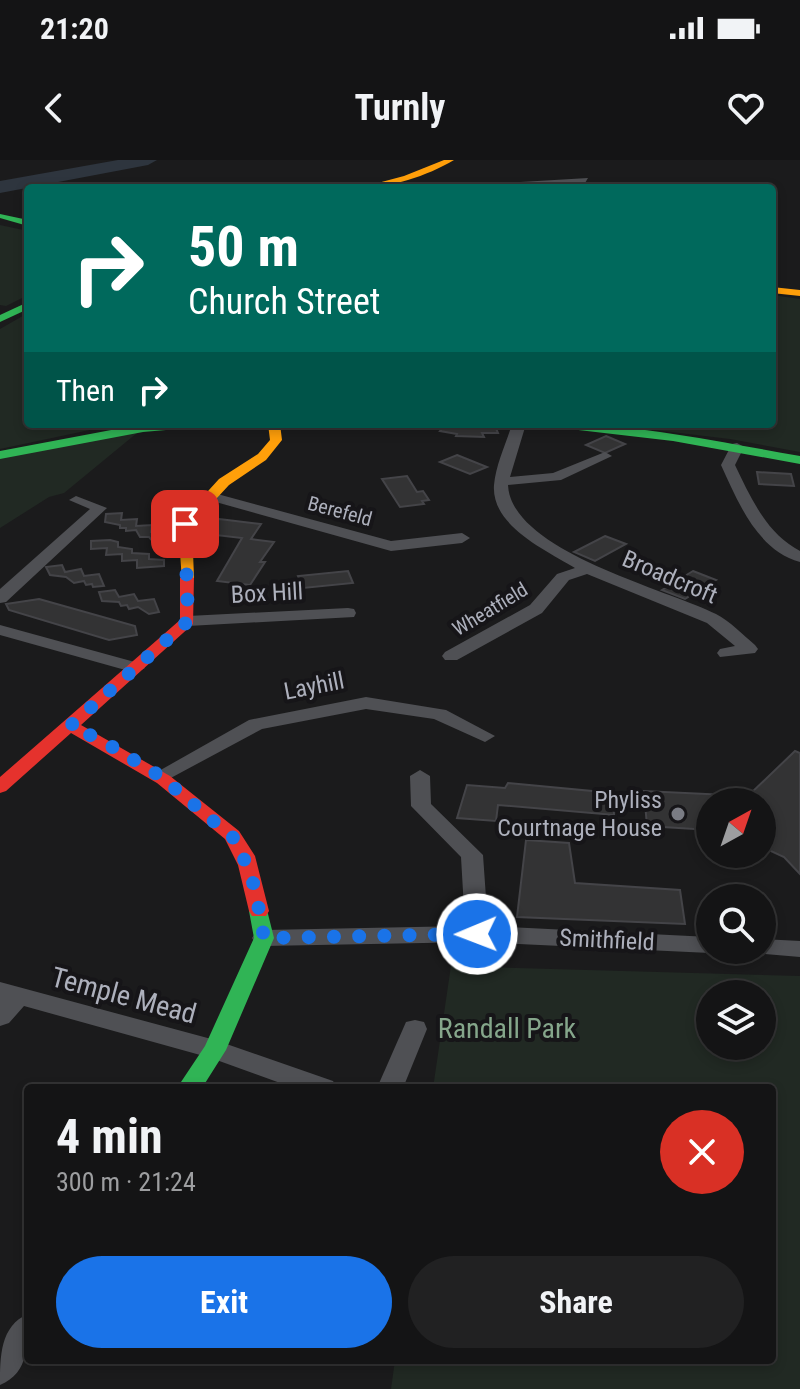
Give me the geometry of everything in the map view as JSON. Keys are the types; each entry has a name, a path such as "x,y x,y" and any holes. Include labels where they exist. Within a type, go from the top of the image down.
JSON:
{"street":[{"path":"380,184 406,178 450,160"},
{"path":"526,184 585,180"},
{"path":"0,216 24,222"},
{"path":"776,290 800,293"},
{"path":"0,319 24,307"},
{"path":"0,455 148,428"},
{"path":"0,787 188,621 185,524 224,482 262,457 276,440 274,428"},
{"path":"518,428 503,481 504,503 531,534 588,569"},
{"path":"592,428 737,447 800,460"},
{"path":"737,447 728,465 751,513 782,549 800,557"},
{"path":"503,481 541,482 560,478 605,456"},
{"name":"Berefeld","path":"210,496 391,546 462,538"},
{"path":"0,598 100,508 76,500"},
{"name":"Broadcroft","path":"588,569 713,619 749,649 726,653"},
{"name":"Wheatfield","path":"451,656 536,609 563,577 588,569"},
{"name":"Box Hill","path":"188,621 348,613"},
{"path":"0,630 136,668"},
{"name":"Layhill","path":"160,776 256,724 366,703 439,714 485,736"},
{"path":"70,726 101,740 160,776 237,841 255,888 264,938 215,1050 192,1084"},
{"path":"420,776 421,806 472,855 477,934"},
{"name":"Smithfield","path":"264,938 477,934 696,944"},
{"path":"776,948 800,949"},
{"name":"Temple Mead","path":"0,1017 8,994 215,1050 313,1084"},
{"path":"392,1084 415,1029"},
{"path":"0,1370 24,1334"}],"green space":[{"path":"0,225 24,230 24,297 6,306 0,305"},
{"path":"776,296 800,299 800,452 730,439 638,428 776,428"},
{"path":"24,315 24,428 99,428 0,449 0,329"},
{"path":"143,428 64,493 49,497 0,528 0,455"},
{"name":"Randall Park","path":"451,966 800,976 800,1389 391,1389 394,1364 776,1364 776,1084 434,1084"}],"building":[{"path":"443,428 496,428 498,433 482,433 484,437 456,436 440,431"},
{"path":"606,436 625,444 605,453 586,445"},
{"path":"457,455 487,467 470,474 440,462"},
{"path":"757,472 791,474 794,486 759,484"},
{"path":"407,476 417,492 423,491 429,500 422,501 424,504 400,507 382,479"},
{"path":"122,513 121,520 137,519 136,526 152,525 151,532 166,531 166,543 155,544 149,537 140,537 136,530 126,531 120,525 105,522 106,514"},
{"path":"219,519 261,524 251,539 274,542 260,562 265,562 250,585 217,581 242,538 207,534"},
{"path":"605,536 626,544 595,561 574,552"},
{"path":"91,541 118,542 118,547 132,549 132,553 149,554 149,559 164,560 164,566 137,568 137,560 122,561 122,554 106,555 107,548 91,549"},
{"path":"62,565 65,572 81,569 84,576 99,574 104,586 93,587 84,581 74,583 66,577 50,575 46,567"},
{"path":"348,571 353,583 303,588 298,576"},
{"path":"693,571 716,580 685,599 662,590"},
{"path":"115,590 119,597 134,594 138,601 154,599 159,612 149,614 138,607 129,609 119,602 102,601 99,592"},
{"path":"39,599 135,626 137,635 109,640 9,610 6,604"},
{"name":"Phyliss Courtnage House","path":"795,751 800,753 800,874 784,857 776,853 776,788 756,788"},
{"path":"508,783 613,793 614,815 498,805 496,821 457,818 467,785 505,788"},
{"name":"Phyliss Courtnage House","path":"644,791 696,794 696,829 647,826"},
{"path":"526,840 569,843 575,883 680,890 685,924 517,917"}],"waterway":[{"path":"0,187 148,160"}],"traffic: fast":[{"path":"0,216 24,222"},
{"path":"0,319 24,307"},
{"path":"0,455 143,428"},
{"path":"595,428 673,437 800,460"},
{"path":"192,1084 215,1050 264,938 259,911"}],"traffic: slow":[{"path":"380,184 406,178 450,160"},
{"path":"776,290 800,293"},
{"path":"187,578 185,524 224,482 262,457 276,440 274,428"}],"traffic: jam":[{"path":"0,787 188,621 187,578"},
{"path":"70,726 109,745 164,779 232,835 248,865 259,911"}],"place":[{"name":"Phyliss Courtnage House","path":"678,814"}],"route":[{"path":"185,524 188,621 70,726 101,740 160,776 197,804 237,841 255,888 264,938 477,934"}]}
